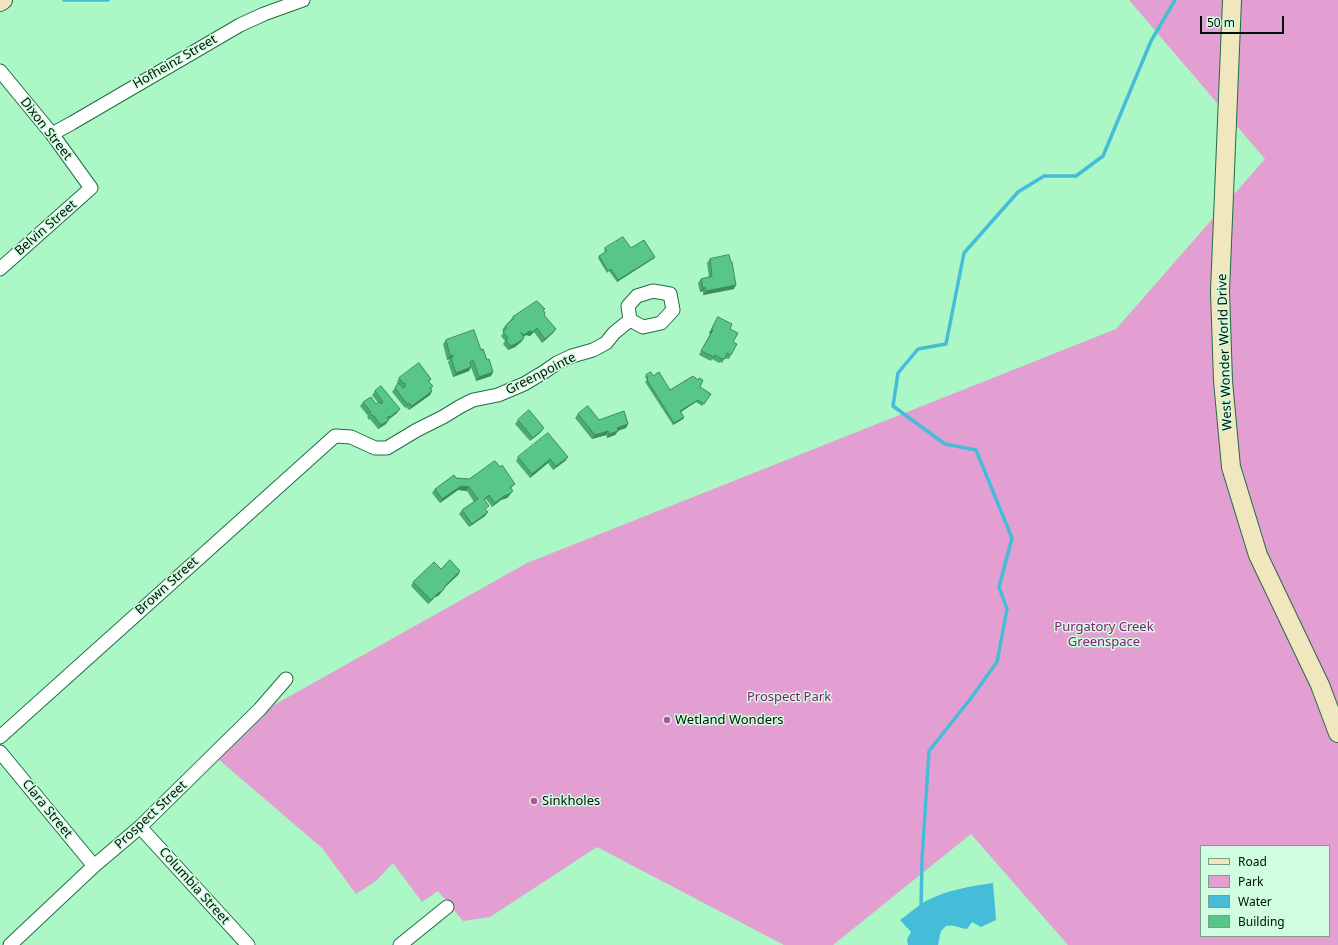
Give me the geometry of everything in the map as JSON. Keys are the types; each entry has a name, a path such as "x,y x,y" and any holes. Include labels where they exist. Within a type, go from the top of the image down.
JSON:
{"main road":[{"name":"West Wonder World Drive","path":"1232,0 1220,291 1223,381 1231,467 1258,555 1320,685 1338,733"},
{"name":"West Wonder World Drive","path":"1320,685 1338,708"}],"street":[{"name":"Hofheinz Street","path":"52,134 240,25 264,14 303,0"},
{"name":"Dixon Street","path":"0,71 52,134 91,188"},
{"name":"Belvin Street","path":"0,269 91,188"},
{"name":"Greenpointe","path":"335,436 351,437 375,448 387,448 473,400 498,395 524,384 557,363 572,356 593,350 606,343 614,333 630,320"},
{"name":"Brown Street","path":"0,737 335,436"},
{"name":"Prospect Street","path":"10,945 94,866 140,827 255,715 286,679"},
{"name":"Clara Street","path":"0,752 94,866"},
{"name":"Columbia Street","path":"140,827 245,944"},
{"path":"400,945 447,907"}],"green space":[{"name":"Purgatory Creek Greenspace","path":"1129,0 1338,0 1338,945 1068,945 971,834 833,945 784,945 597,847 490,917 463,921 438,891 422,902 393,863 376,881 356,894 322,848 217,758 231,748 274,705 527,563 1116,329 1265,159"}],"water":[{"path":"993,883 996,920 981,927 972,922 967,929 946,926 941,931 938,945 908,945 907,939 911,932 900,920 917,907 928,900 952,891"}],"building":[{"path":"623,237 631,248 644,240 655,257 618,280 611,269 608,271 599,256 607,251 605,248"},
{"path":"729,255 732,262 736,285 706,291 705,287 703,288 701,279 712,276 710,259"},
{"path":"537,301 545,309 543,310 545,313 544,315 556,329 545,339 537,328 533,332 529,331 524,335 521,332 524,338 511,346 506,340 508,338 503,332 507,328 505,326 514,318 513,317"},
{"path":"718,317 732,324 730,329 738,333 733,342 737,344 731,355 727,353 725,359 715,355 714,357 701,351 713,330 712,329"},
{"path":"474,330 481,350 483,349 487,360 489,359 493,372 479,377 473,360 470,362 471,367 456,373 451,358 453,355 450,356 446,340"},
{"path":"419,363 431,379 428,381 433,386 430,388 432,391 412,406 409,403 407,404 395,388 398,383 403,388 405,387 405,383 404,384 399,378"},
{"path":"651,372 653,376 659,372 670,390 693,376 698,380 699,378 703,380 700,387 711,394 704,404 698,400 680,411 684,417 674,423 647,380 646,375"},
{"path":"381,386 400,409 390,417 389,416 387,418 389,420 381,425 373,415 372,416 370,413 371,412 363,402 371,397 376,404 379,402 381,404 383,402 375,391"},
{"path":"588,406 599,420 624,411 628,424 617,428 618,431 609,434 608,431 595,435 578,414"},
{"path":"529,410 544,428 533,438 518,420"},
{"path":"548,433 568,457 556,466 550,459 532,474 518,457"},
{"path":"495,461 500,467 502,465 515,484 510,487 513,491 495,503 489,495 484,499 489,506 485,509 488,512 472,524 462,510 478,499 469,487 461,486 442,499 435,489 454,475 456,478 469,479"},
{"path":"450,560 460,571 441,592 431,600 413,582 434,562 441,569"}],"waterway":[{"path":"64,0 108,0"},
{"path":"921,908 922,860 929,751 997,662 1007,609 999,587 1012,538 976,450 945,444 893,406 898,373 918,349 946,344 964,253 1018,192 1044,176 1076,176 1103,156 1151,41 1175,0"}],"place":[{"name":"Wetland Wonders","path":"667,720"},
{"name":"Sinkholes","path":"534,801"}],"park label":[{"name":"Prospect Park","path":"789,697"}]}
